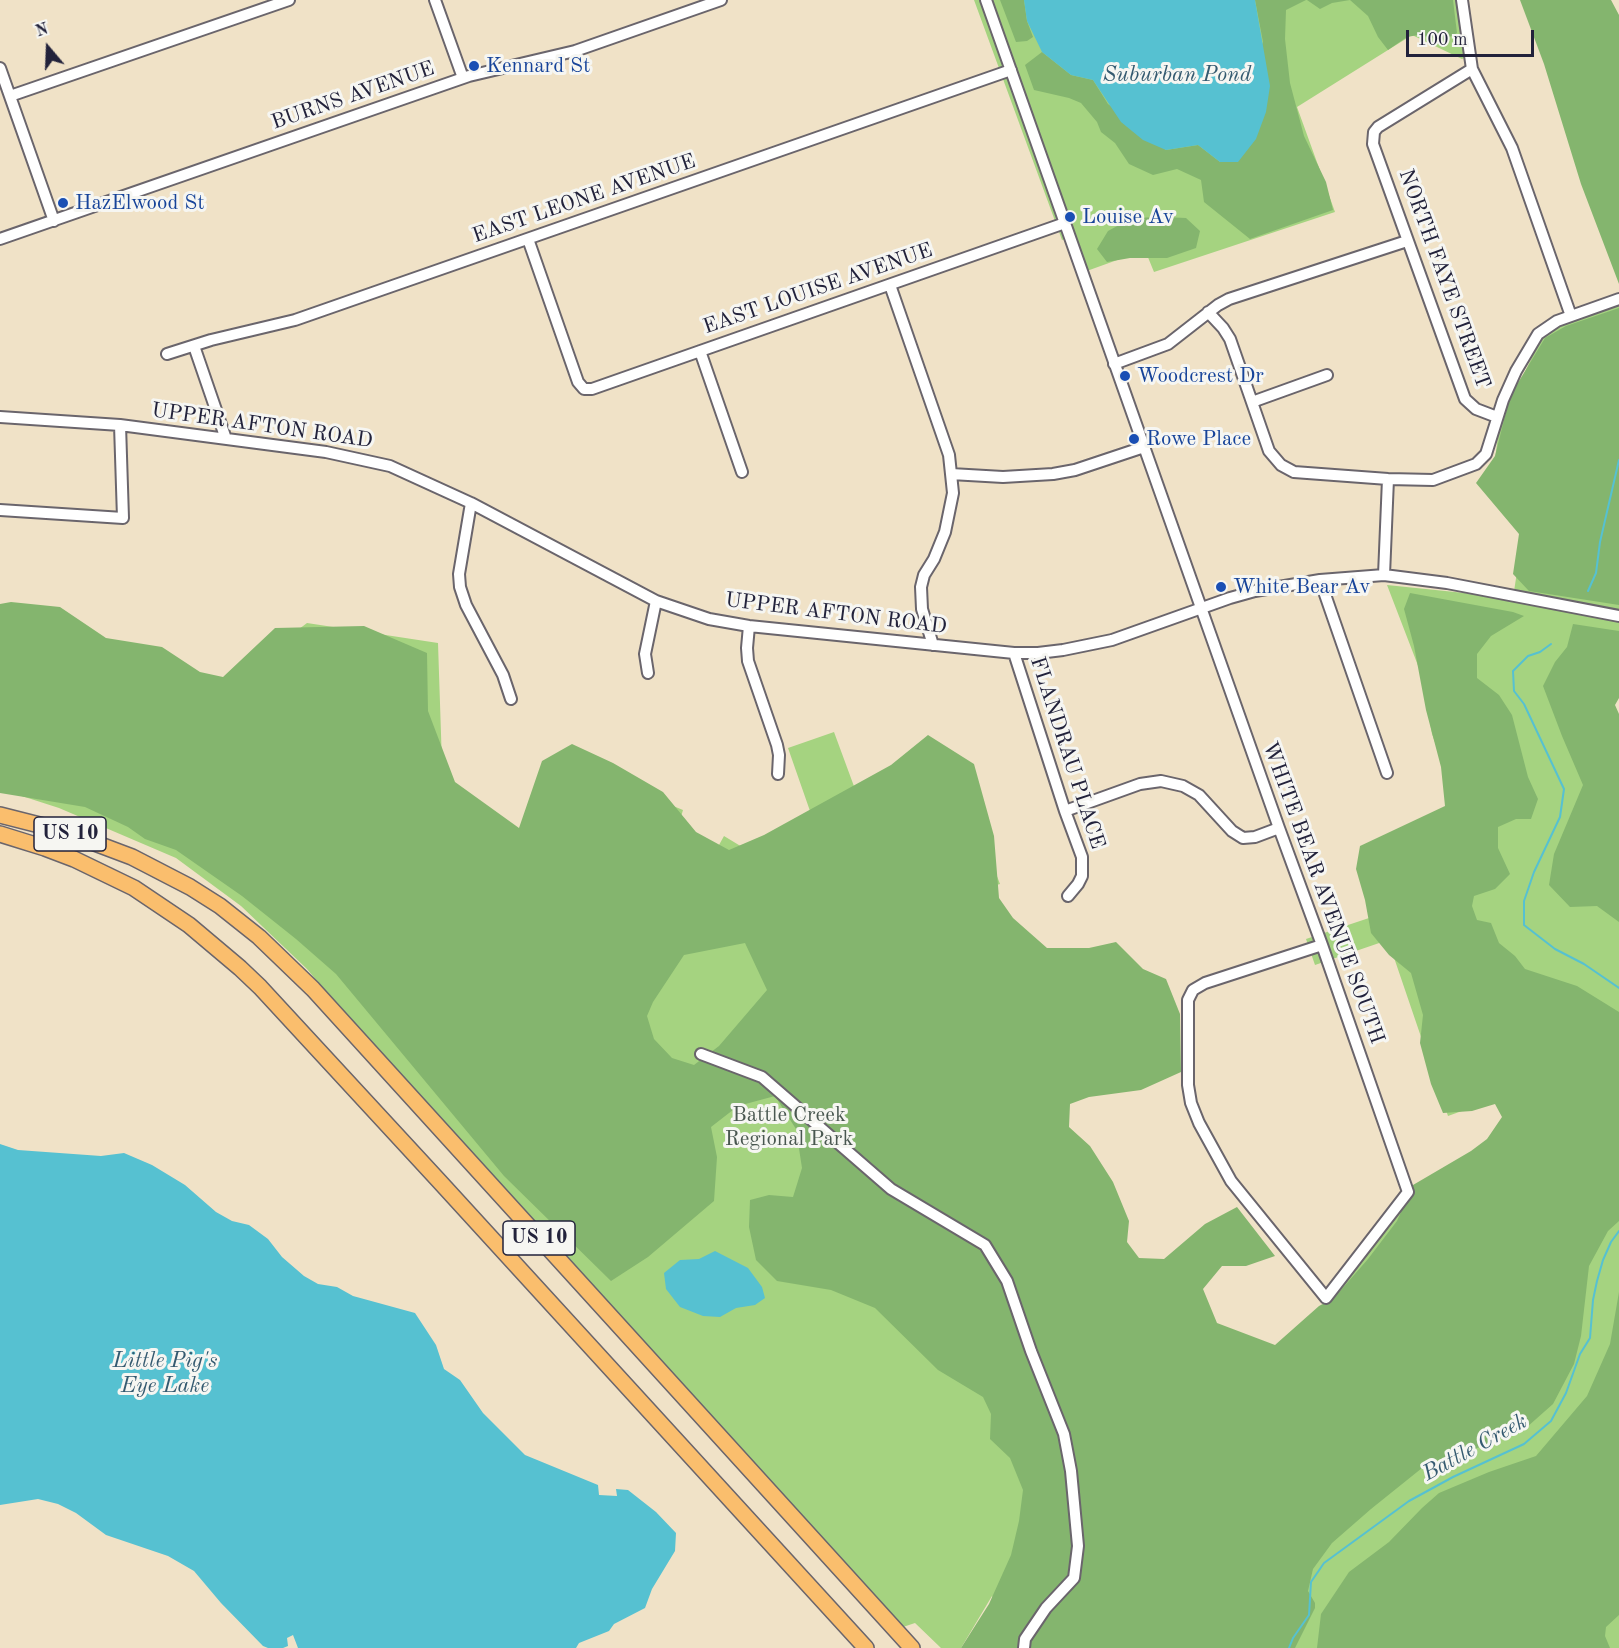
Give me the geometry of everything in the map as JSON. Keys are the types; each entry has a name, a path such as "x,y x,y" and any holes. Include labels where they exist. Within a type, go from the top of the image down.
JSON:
{"highway":[{"name":"US 10","path":"0,815 63,831 132,857 210,900 259,937 313,989 912,1648"},
{"name":"US 10","path":"0,834 74,859 134,888 189,925 247,974 866,1648"}],"street":[{"path":"10,96 290,0"},
{"path":"435,0 463,78"},
{"name":"BURNS AVENUE","path":"0,239 463,78 575,51 719,0"},
{"name":"WHITE BEAR AVENUE SOUTH","path":"986,0 1322,945 1408,1192 1326,1298 1231,1181 1199,1123 1191,1103 1188,1085 1188,1000 1193,990 1205,983 1322,945"},
{"path":"1462,0 1472,69 1512,148 1570,316"},
{"path":"0,69 54,221"},
{"name":"NORTH FAYE STREET","path":"1472,69 1378,127 1373,144 1465,399 1476,409 1497,417"},
{"name":"EAST LEONE AVENUE","path":"167,354 295,320 1011,70"},
{"name":"EAST LOUISE AVENUE","path":"528,239 578,382 584,389 592,389 1065,223"},
{"path":"1114,364 1168,344 1208,312 1229,299 1407,241"},
{"path":"890,285 949,455 953,492 945,532 934,559 924,575 921,587 922,609 933,645"},
{"path":"1208,312 1220,323 1230,339 1269,451 1281,465 1294,472 1433,480 1482,460 1516,371 1534,340 1547,326 1619,299"},
{"path":"194,345 226,439"},
{"path":"700,351 742,472"},
{"path":"1252,402 1327,375"},
{"name":"UPPER AFTON ROAD","path":"0,417 120,425 326,452 390,466 471,503 656,601 709,619 749,626 1014,653 1063,651 1112,640 1202,607 1255,591 1320,580 1384,575 1439,581 1619,616"},
{"path":"0,510 123,518 120,425"},
{"path":"951,474 1003,477 1053,474 1075,470 1144,447"},
{"path":"1384,575 1388,479"},
{"path":"471,503 459,574 460,587 466,605 503,675 511,699"},
{"path":"1320,580 1387,773"},
{"path":"648,673 645,654 656,601"},
{"path":"749,626 748,661 777,745 778,774"},
{"name":"FLANDRAU PLACE","path":"1014,653 1065,811 1082,853 1083,867 1078,884 1068,896"},
{"path":"1065,811 1140,784 1161,781 1183,786 1199,795 1232,831 1244,838 1255,837 1279,828"},
{"path":"701,1054 762,1077 891,1189 985,1245 1007,1281 1031,1351 1064,1434 1071,1471 1078,1546 1074,1578 1046,1608 1025,1639 1024,1648"}],"green space":[{"path":"974,0 1463,0 1474,52 1462,59 1412,35 1297,107 1335,212 1154,272 1145,250 1084,272 1070,237 1062,240"},
{"path":"1000,0 1024,0 1027,21 1033,37 1027,41 1016,42"},
{"path":"1255,0 1306,0 1286,10 1285,39 1290,83 1304,136 1326,182 1333,210 1250,239 1204,202 1201,180 1177,169 1153,175 1129,164 1115,143 1101,132 1097,122 1081,103 1034,90 1025,65 1042,52 1071,75 1093,80 1108,104 1166,150 1198,145 1220,162 1263,42"},
{"path":"1307,0 1350,0 1332,3 1320,9"},
{"path":"1350,0 1453,0 1457,33 1444,40 1418,35 1407,37 1388,50 1378,37 1368,16"},
{"path":"1520,0 1611,0 1619,15 1619,284 1581,184 1544,64"},
{"path":"1132,218 1186,218 1200,231 1196,248 1167,258 1130,258 1107,262 1097,249 1108,231"},
{"name":"Battle Creek Regional Park","path":"1619,305 1619,688 1607,709 1619,723 1619,1648 1017,1648 992,1596 961,1648 941,1648 915,1623 891,1631 483,1180 307,969 241,906 176,858 59,808 0,789 0,678 225,685 307,623 438,643 442,764 448,784 523,849 553,757 683,810 672,847 704,872 724,836 757,856 817,831 788,748 834,732 862,808 953,762 1000,884 972,892 1054,1127 1131,1260 1230,1370 1314,1345 1326,1297 1408,1192 1520,1128 1509,1094 1448,1116 1388,940 1315,965 1306,939 1381,914 1461,814 1432,734 1422,676 1387,585 1513,598 1525,519 1494,468 1499,427 1540,340 1556,325"},
{"path":"1619,308 1619,605 1529,591 1513,574 1519,534 1476,483 1495,456 1510,396 1545,338 1566,326"},
{"name":"Battle Creek Regional Park","path":"1410,593 1524,616 1491,636 1477,654 1477,678 1499,695 1512,715 1528,777 1538,799 1531,819 1516,819 1498,827 1498,848 1510,874 1495,889 1474,896 1472,906 1477,920 1491,923 1499,943 1515,956 1525,969 1577,986 1619,1012 1619,1221 1608,1231 1589,1266 1581,1336 1574,1364 1553,1404 1527,1427 1480,1447 1427,1464 1332,1543 1313,1569 1308,1591 1315,1603 1315,1608 1295,1648 961,1648 989,1604 1011,1555 1023,1490 1010,1458 990,1439 991,1414 983,1397 938,1370 875,1308 831,1290 777,1281 756,1260 749,1227 750,1200 769,1195 793,1197 802,1168 796,1129 775,1096 738,1106 711,1127 717,1157 714,1201 648,1257 611,1281 504,1176 336,974 296,939 242,896 176,850 145,839 128,827 85,807 0,793 0,604 11,602 60,607 106,638 162,647 200,672 223,677 275,628 364,626 427,653 428,711 455,782 519,828 542,761 572,744 613,763 663,792 696,832 729,850 764,835 891,765 928,735 974,764 994,836 999,898 1013,918 1047,948 1089,948 1116,942 1143,969 1166,979 1180,1014 1181,1072 1141,1090 1089,1097 1070,1104 1069,1127 1090,1146 1113,1182 1129,1221 1127,1242 1139,1258 1164,1259 1205,1224 1237,1207 1275,1256 1246,1266 1222,1266 1203,1289 1217,1323 1275,1345 1319,1306 1334,1298 1368,1259 1397,1221 1413,1185 1487,1139 1502,1117 1495,1104 1472,1111 1443,1113 1431,1084 1420,1043 1423,1015 1411,973 1389,955 1371,933 1356,869 1360,846 1445,806 1441,767 1404,609","holes":["745,943 767,990 719,1046 694,1065 672,1058 654,1039 647,1016 653,1002 684,955"]},
{"path":"1573,624 1619,631 1619,698 1615,705 1619,714 1619,922 1597,906 1570,907 1549,885 1554,854 1583,785 1543,686 1555,662 1567,647"},
{"path":"1619,1292 1619,1615 1606,1627 1605,1636 1610,1648 1317,1648 1321,1614 1349,1572 1389,1542 1439,1493 1489,1472 1536,1456 1587,1396 1610,1344"}],"water":[{"name":"Suburban Pond","path":"1024,0 1255,0 1270,86 1266,112 1256,139 1238,162 1220,162 1198,145 1166,150 1143,140 1121,122 1093,80 1071,75 1042,52 1027,21"},
{"name":"Little Pig's Eye Lake","path":"0,1144 18,1150 101,1156 124,1153 152,1165 185,1185 216,1212 232,1221 249,1225 268,1239 282,1257 304,1276 318,1284 337,1287 353,1296 415,1313 436,1345 444,1369 460,1380 483,1413 525,1455 598,1485 599,1495 617,1496 616,1489 628,1490 656,1512 676,1533 675,1551 652,1589 645,1608 614,1624 609,1631 579,1643 576,1648 298,1648 293,1635 287,1638 288,1646 268,1648 263,1646 221,1603 194,1571 168,1556 106,1535 76,1513 58,1504 38,1499 0,1505"},
{"path":"715,1251 748,1268 762,1287 765,1298 755,1305 736,1308 720,1317 703,1316 680,1307 666,1289 664,1273 680,1260 699,1259"}],"waterway":[{"name":"Battle Creek","path":"1588,591 1596,573 1600,542 1619,460"},
{"name":"Battle Creek","path":"1551,644 1540,652 1528,656 1513,671 1514,691 1524,704 1564,789 1560,817 1534,872 1524,901 1524,925 1555,949 1584,964 1619,988"},
{"name":"Battle Creek","path":"1289,1648 1309,1615 1311,1582 1324,1563 1409,1501 1453,1477 1524,1444 1551,1421 1566,1393 1580,1354 1590,1338 1597,1281 1603,1260 1619,1231"}],"place":[{"name":"Kennard St","path":"474,66"},
{"name":"HazElwood St","path":"63,203"},
{"name":"Louise Av","path":"1070,217"},
{"name":"Woodcrest Dr","path":"1125,376"},
{"name":"Rowe Place","path":"1134,439"},
{"name":"White Bear Av","path":"1221,587"}]}
